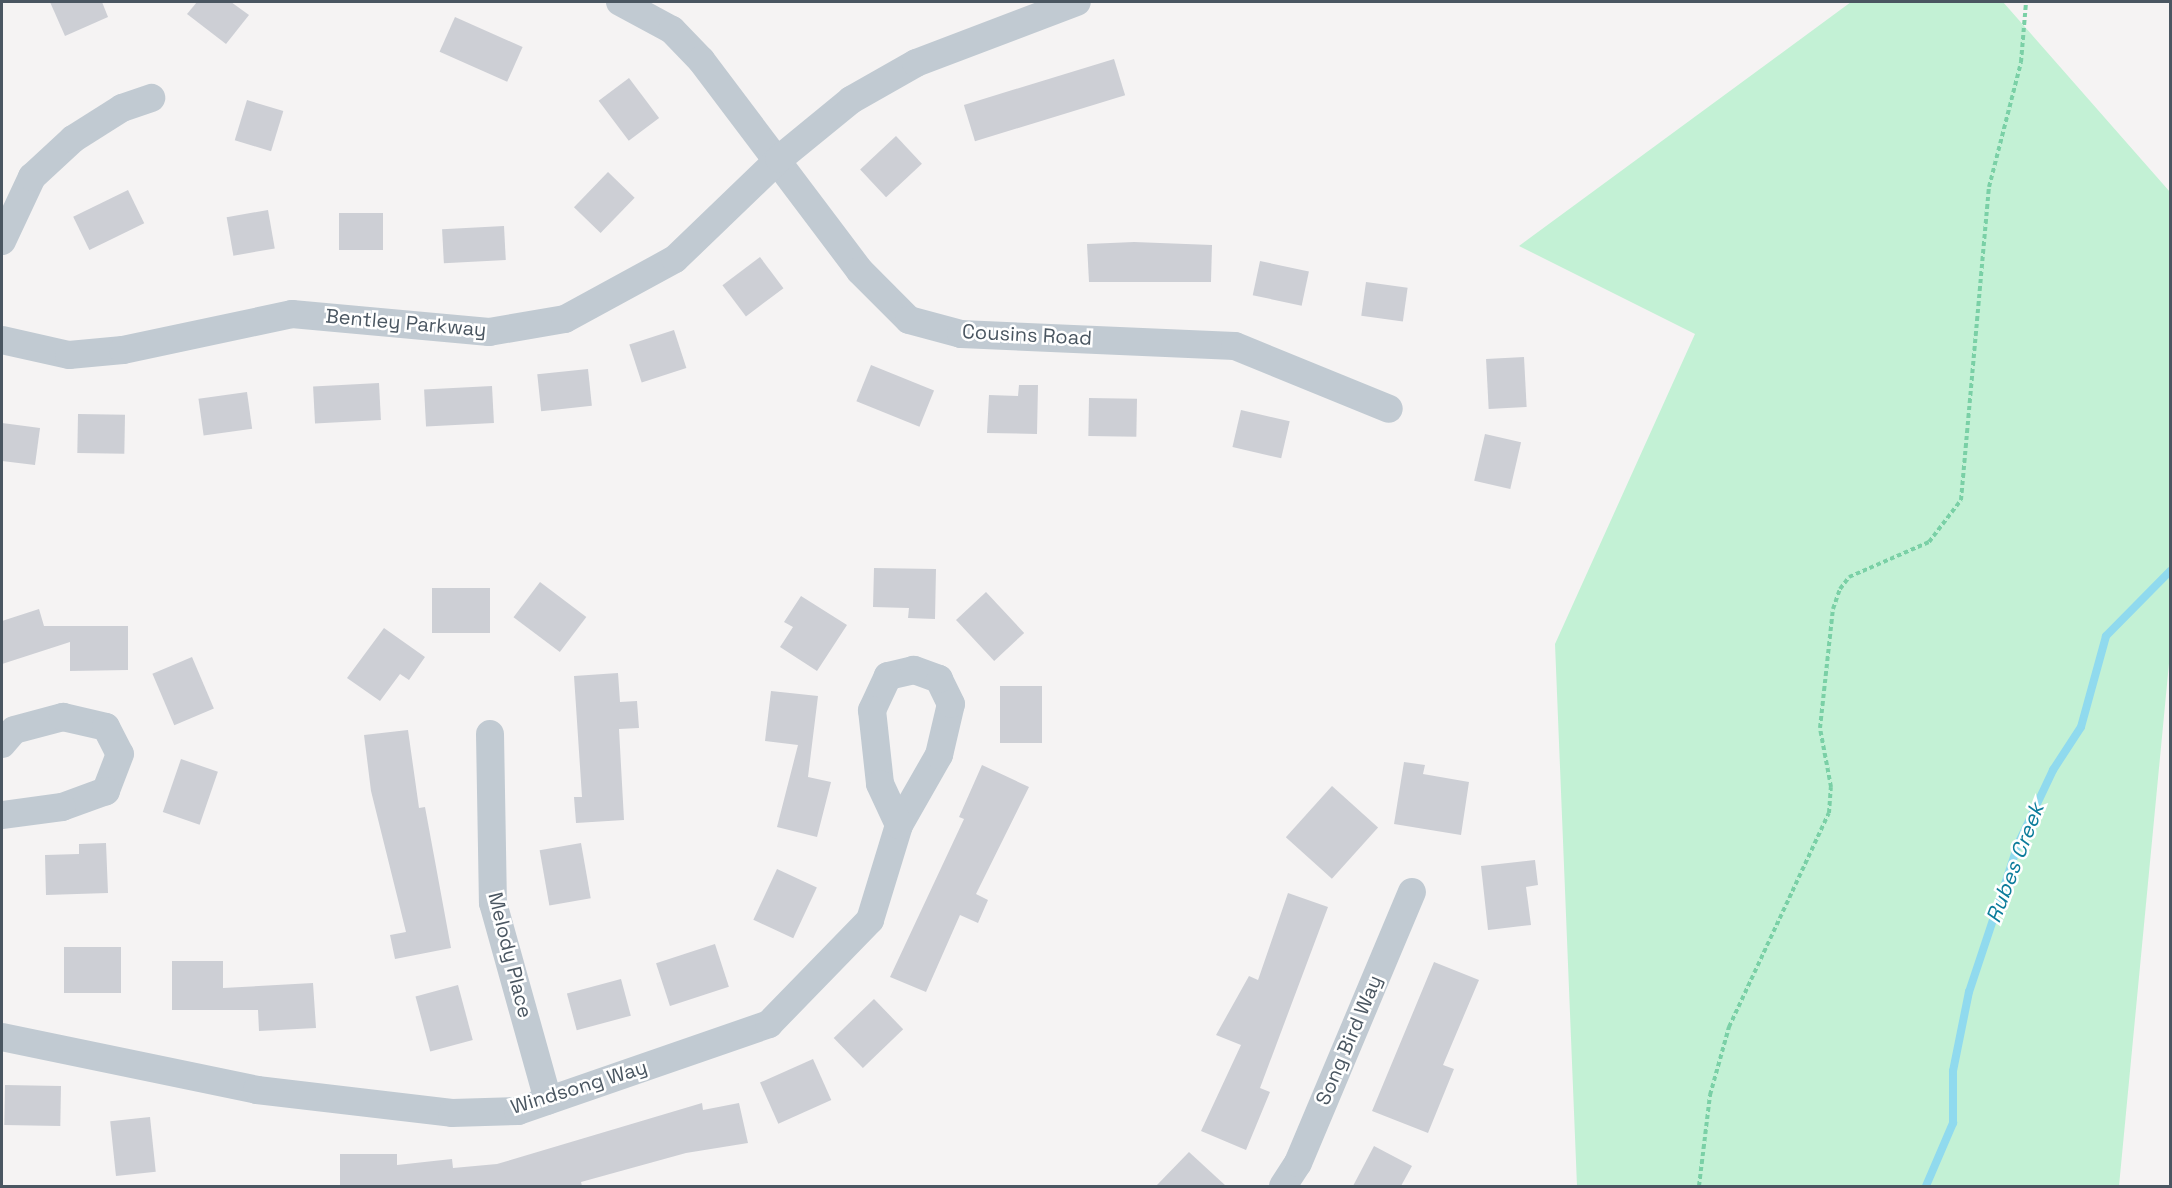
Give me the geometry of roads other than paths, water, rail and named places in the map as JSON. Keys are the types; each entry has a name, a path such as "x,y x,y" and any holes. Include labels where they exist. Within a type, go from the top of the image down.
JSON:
{"street":[{"name":"Cousins Road","path":"620,2 672,30 779,159 860,271 909,320 961,334 1235,346 1389,408"},
{"name":"Bentley Parkway","path":"2,340 69,355 123,350 292,314 489,332 565,319 675,259 779,159 851,100 916,63 1077,2"},
{"path":"2,241 32,177 73,139 122,108 151,98"},
{"name":"Windsong Way","path":"2,1037 257,1090 452,1113 518,1111 770,1024 870,920 899,825 939,755 951,704 939,679 914,670 888,676 872,710 880,784 899,825"},
{"path":"2,744 14,730 63,717 106,727 120,754 106,791 62,807 2,815"},
{"name":"Melody Place","path":"490,734 493,903 548,1100"},
{"name":"Song Bird Way","path":"1283,1186 1298,1163 1412,892"}],"waterway":[{"name":"Rubes Creek","path":"1926,1186 1953,1123 1953,1071 1969,992 2019,842 2053,770 2081,727 2106,636 2170,571"}]}
